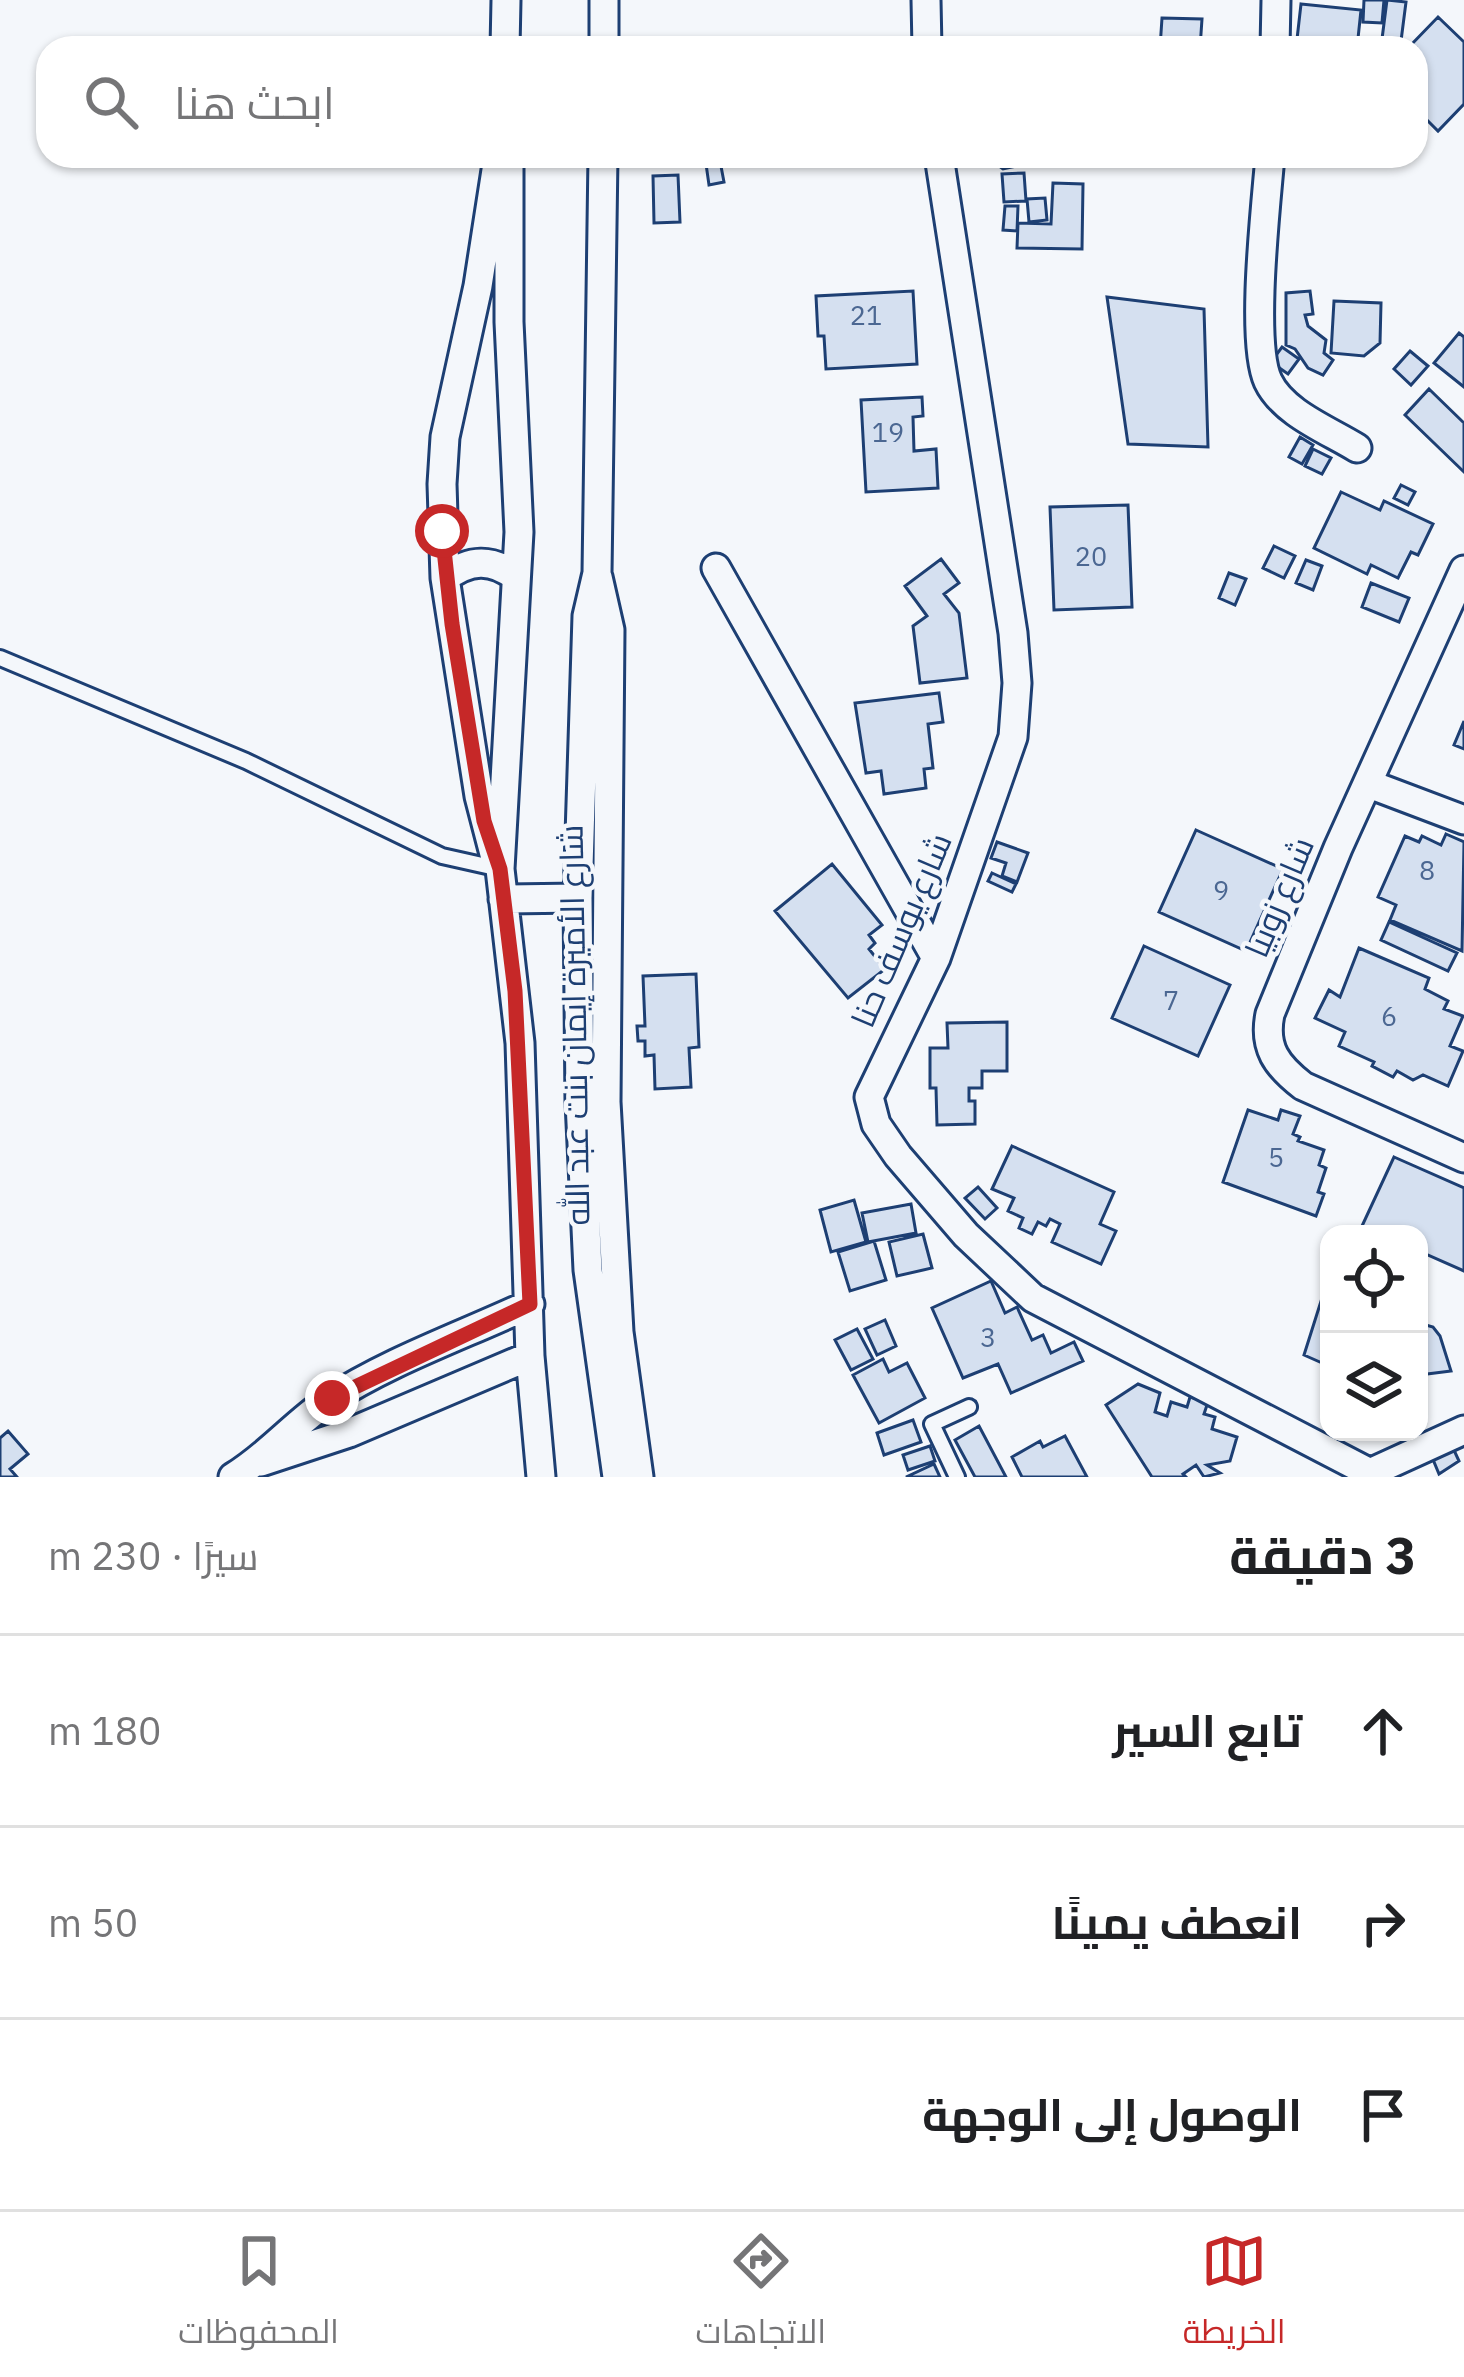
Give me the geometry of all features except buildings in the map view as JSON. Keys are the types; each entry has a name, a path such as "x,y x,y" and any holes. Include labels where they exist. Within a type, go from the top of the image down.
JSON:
{"street":[{"path":"505,36 506,0"},
{"path":"604,0 604,36"},
{"path":"926,0 927,36"},
{"path":"1275,36 1276,0"},
{"path":"496,168 478,286 446,437 442,484 445,578 481,808 500,869"},
{"path":"509,168 511,357 519,486 500,869 520,1043 530,1356 541,1477"},
{"name":"شارع الأميرة إيمان بنت عبد الله","path":"603,168 597,573 587,616 578,898 588,1270 616,1477"},
{"name":"شارع يوسف حنا","path":"941,168 985,435 1017,683 1013,737 1002,775 936,958 868,1097 876,1124 966,1235 1033,1298 1365,1475"},
{"path":"1269,168 1260,350 1269,384 1293,410 1357,448"},
{"path":"462,356 486,370 496,369 511,357"},
{"path":"445,578 472,563 503,567 516,577"},
{"path":"716,568 936,958"},
{"name":"شارع زوبيا","path":"1464,570 1270,1013 1267,1034 1280,1068 1304,1086 1464,1158"},
{"name":"شارع الأميرة إيمان بنت عبد الله","path":"597,573 610,630 606,1102 619,1332 639,1477"},
{"path":"1369,784 1464,820"},
{"path":"503,899 578,898"},
{"path":"245,1470 332,1398 530,1304"},
{"path":"245,1470 350,1433 530,1356"},
{"path":"1365,1475 1464,1430"}],"lane":[{"path":"0,658 246,760 442,856 500,869"},
{"path":"957,1477 932,1424 969,1406"}],"route":[{"path":"332,1398 530,1304 515,991 500,869 484,821 452,624 442,531"}]}
